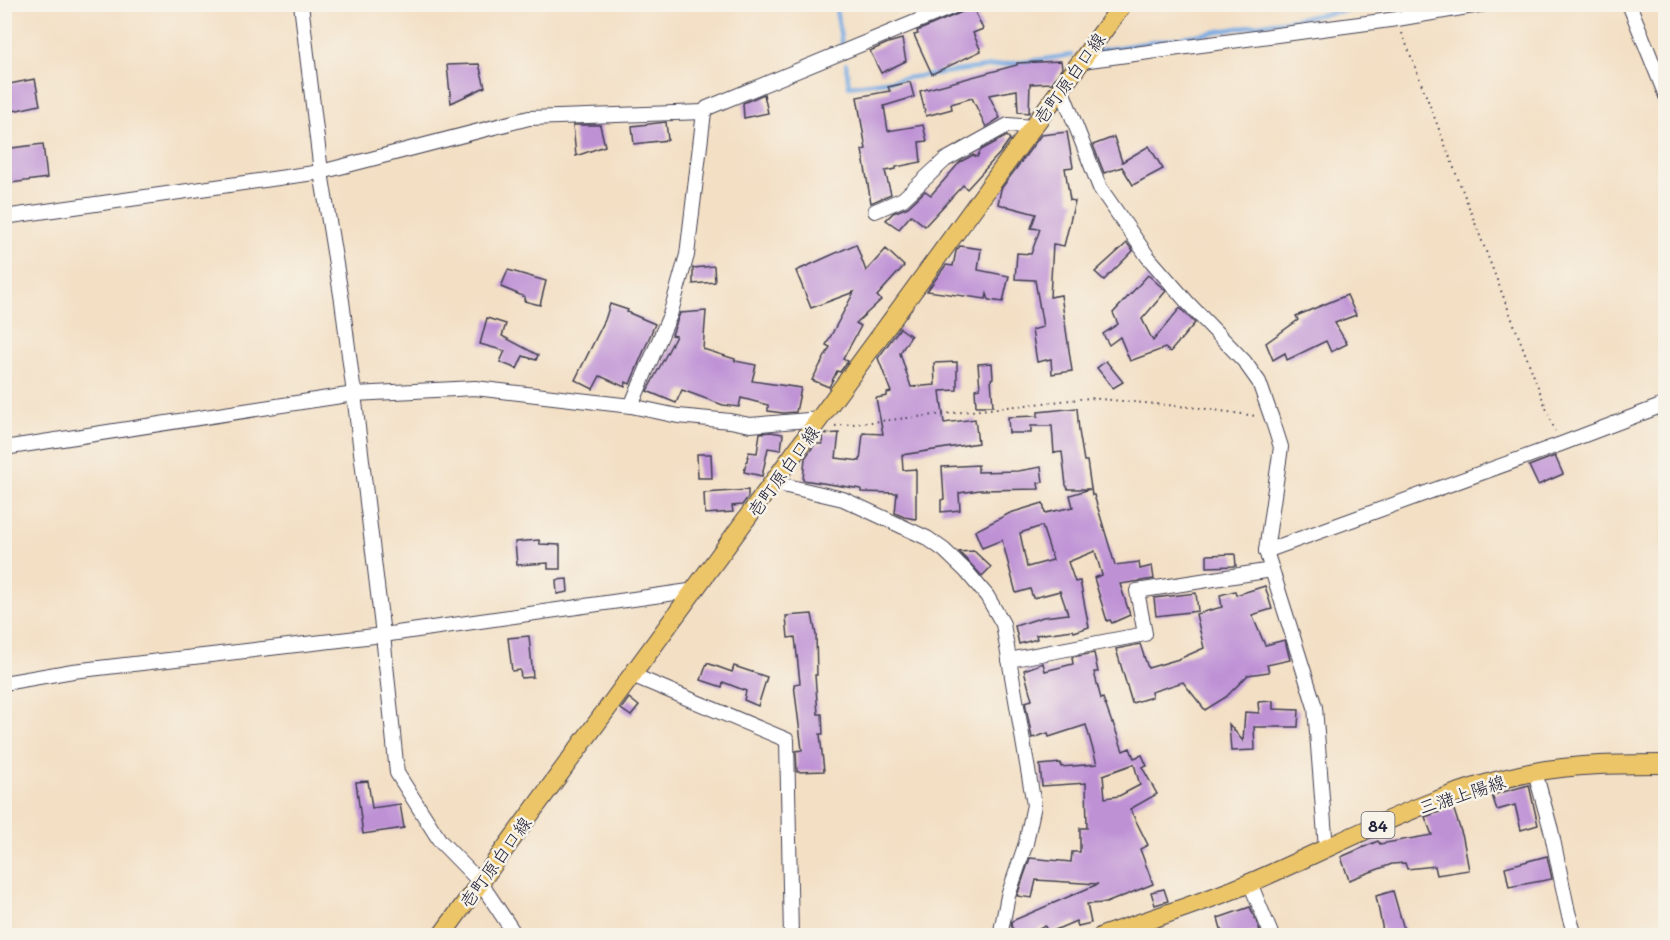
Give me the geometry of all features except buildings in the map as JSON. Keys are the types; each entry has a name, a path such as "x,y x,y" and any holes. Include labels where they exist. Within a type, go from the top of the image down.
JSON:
{"main road":[{"name":"壱町原白口線","path":"441,936 1123,4"},
{"name":"三潴上陽線","path":"1102,936 1250,883 1423,805 1478,786 1535,772 1596,764 1665,764"}],"street":[{"path":"301,4 321,172 342,301 354,394 398,773 440,841 480,882 516,936"},
{"path":"630,406 670,315 687,255 704,112 707,108 959,4"},
{"path":"1082,61 1397,20 1485,4"},
{"path":"1629,4 1665,96"},
{"path":"1061,88 1100,188 1148,257 1188,303 1244,361 1259,382 1272,418 1281,447 1266,551 1315,707 1326,849"},
{"path":"4,217 321,172 529,117 704,112"},
{"path":"875,212 903,199 945,160 1008,125 1033,127"},
{"path":"4,448 354,394 475,388 630,406 678,416 750,425 816,425"},
{"path":"1266,551 1665,404"},
{"path":"774,483 843,499 927,538 944,550 966,571 987,596 1003,624 1034,805 1026,843 1008,896 1000,936"},
{"path":"1009,660 1145,634 1137,591 1272,570"},
{"path":"4,683 84,670 383,634 696,590"},
{"path":"632,675 787,740 791,936"},
{"path":"1535,772 1551,830 1575,936"},
{"path":"1250,883 1272,936"}],"path":[{"path":"1397,20 1561,444"},
{"path":"816,425 846,424 1089,398 1200,408 1272,418"}],"waterway":[{"path":"835,4 842,44"},
{"path":"1096,51 1386,4"},
{"path":"846,64 849,86 1072,55"}]}
